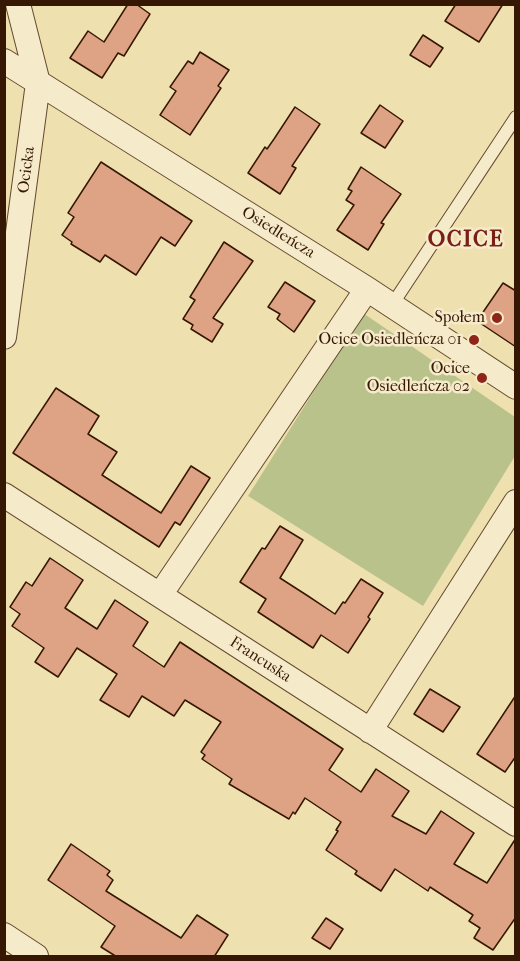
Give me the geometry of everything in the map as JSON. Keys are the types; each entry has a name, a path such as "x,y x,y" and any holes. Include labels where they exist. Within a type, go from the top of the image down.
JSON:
{"street":[{"name":"Ocicka","path":"4,337 38,83 18,4"},
{"name":"Osiedleńcza","path":"4,61 367,289 516,387"},
{"path":"160,596 367,289"},
{"name":"Francuska","path":"4,495 516,824"},
{"path":"370,731 516,502"},
{"path":"4,935 36,957"}],"lane":[{"path":"392,305 516,117"}],"green space":[{"path":"363,313 515,417 515,456 423,606 248,496"}],"building":[{"path":"128,4 136,4 150,14 124,56 118,53 102,78 70,58 88,31 104,42"},
{"path":"456,4 503,4 479,42 445,21"},
{"path":"423,35 443,48 430,67 410,55"},
{"path":"200,52 229,70 218,86 221,88 190,135 160,115 176,91 170,87 188,61 193,64"},
{"path":"380,105 403,121 385,148 361,133"},
{"path":"295,107 320,124 292,166 296,168 280,194 248,173"},
{"path":"101,162 192,221 175,246 161,237 136,275 105,255 100,262 71,244 72,242 62,235 74,217 68,213"},
{"path":"361,167 401,194 381,223 384,224 368,250 337,230 354,205 346,200 352,191 348,189"},
{"path":"224,242 253,261 213,318 223,324 212,342 191,329 193,325 183,319 195,300 190,297"},
{"path":"285,282 315,301 294,332 277,319 280,314 268,307"},
{"name":"Społem","path":"503,283 516,291 516,347 477,321"},
{"path":"56,388 99,416 88,434 117,452 102,475 161,513 191,466 210,478 180,525 175,522 159,547 13,453"},
{"path":"280,526 303,540 280,578 335,614 361,579 383,593 368,617 370,619 348,653 321,635 313,648 258,612 266,599 240,582 262,548 265,549"},
{"path":"50,558 83,580 65,608 97,629 115,600 148,622 133,646 164,667 180,642 343,749 329,770 361,792 376,769 409,791 392,816 426,834 441,811 474,833 454,864 487,883 516,838 516,917 493,950 474,938 480,928 469,921 473,915 430,887 428,891 395,869 381,891 355,874 357,871 326,850 341,822 305,798 289,819 229,784 232,779 202,759 205,755 201,752 221,722 185,700 174,716 142,696 129,717 100,700 117,674 77,648 58,677 35,662 44,648 12,626 20,614 10,607 26,582 32,586"},
{"path":"430,689 460,707 443,732 414,714"},
{"path":"516,695 516,756 505,772 477,754"},
{"path":"71,844 110,871 107,875 113,880 106,891 181,938 197,915 228,935 214,957 117,957 101,947 115,926 48,880"},
{"path":"326,918 343,929 330,949 312,938"}],"place":[{"name":"Społem","path":"497,318"},
{"name":"Ocice Osiedleńcza 01","path":"474,340"},
{"name":"Ocice Osiedleńcza 02","path":"482,378"}],"district":[{"name":"OCICE","path":"466,241"}]}
